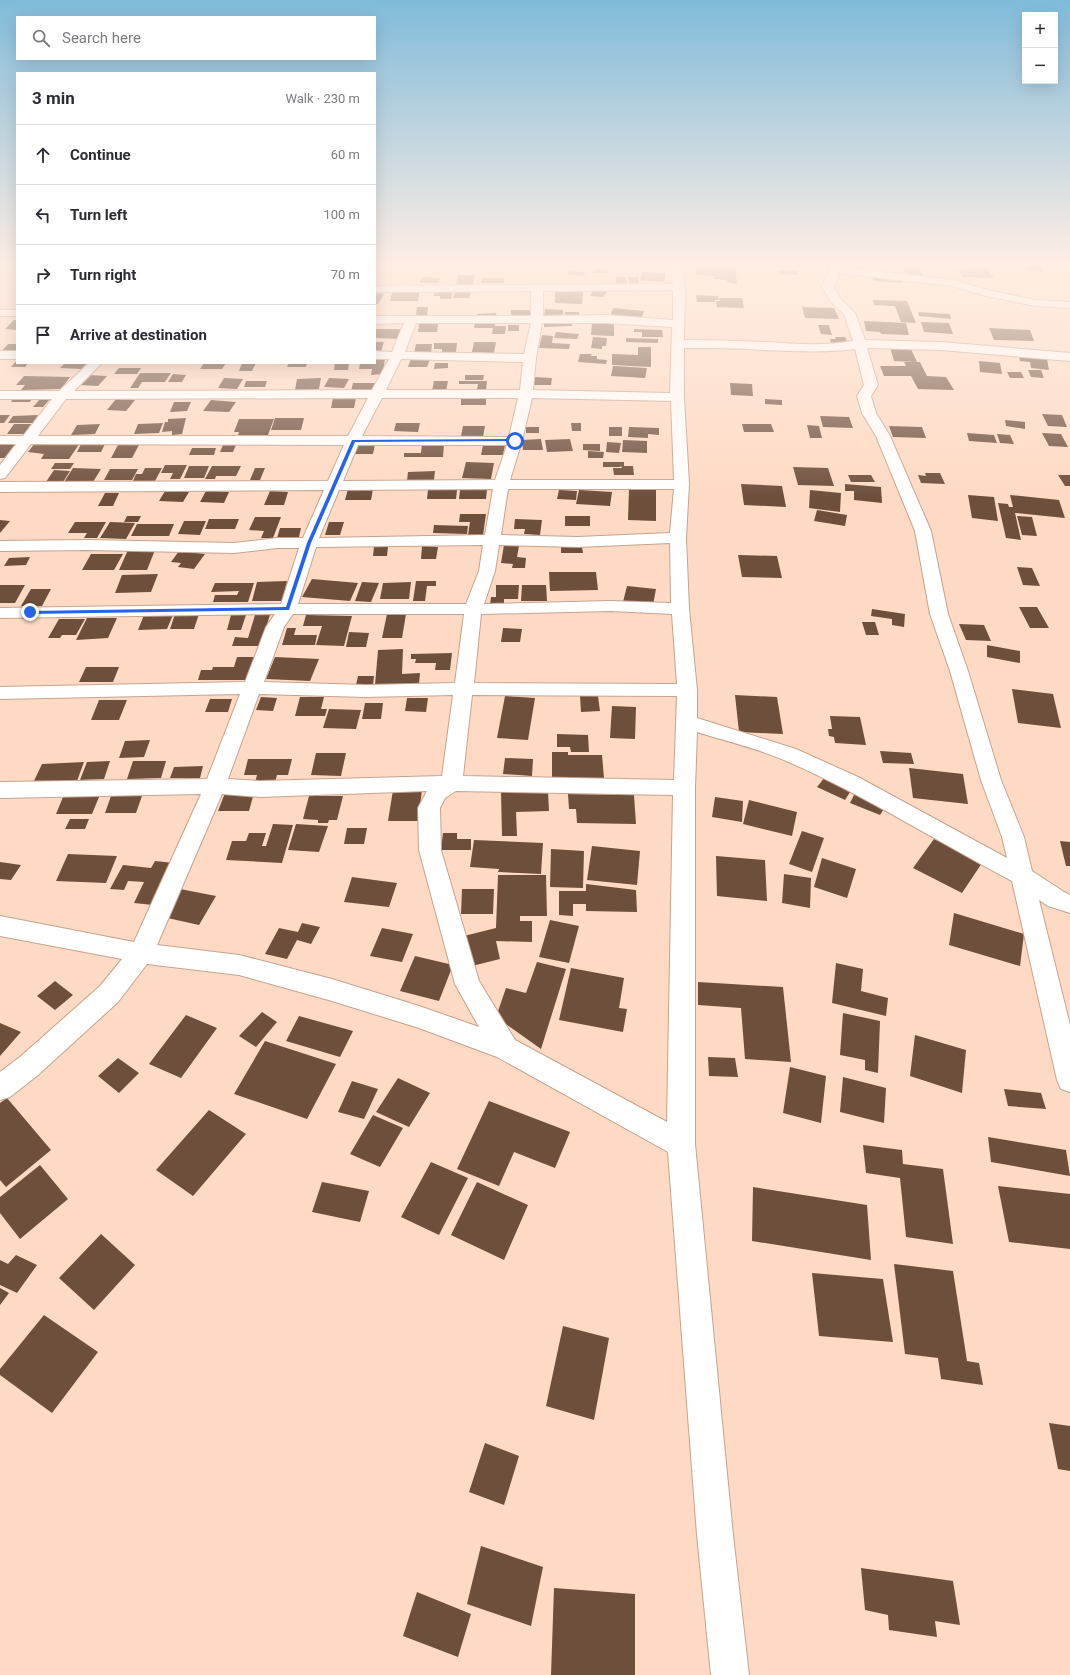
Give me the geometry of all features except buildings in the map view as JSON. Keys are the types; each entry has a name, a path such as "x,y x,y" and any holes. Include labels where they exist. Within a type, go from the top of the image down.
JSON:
{"street":[{"path":"0,1088 29,1066 109,994 141,953 215,786 275,626 288,609 309,543 353,441 378,394 403,341"},
{"path":"452,783 462,689 473,610 487,571 501,485 515,441 526,394 533,341"},
{"path":"678,341 677,397 682,484 678,538 680,608 687,690 684,788 681,1144 715,1535 730,1675"},
{"path":"711,341 724,344 810,348 834,348 861,344 941,346 1070,358"},
{"path":"860,341 871,385 864,396 869,413 883,436 923,531 939,614 959,671 991,780 1013,837 1070,1080"},
{"path":"0,355 16,355"},
{"path":"376,355 530,358"},
{"path":"0,474 62,394 95,364"},
{"path":"0,395 526,394 677,397"},
{"path":"0,440 244,439 515,441"},
{"path":"0,487 682,484"},
{"path":"0,546 88,545 234,548 277,543 492,540 578,542 678,538"},
{"path":"0,613 288,609 473,610 611,606 680,608"},
{"path":"0,693 252,688 366,691 462,689 687,690"},
{"path":"687,722 789,754 851,782 1022,876 1056,899 1070,904"},
{"path":"452,783 437,793 428,808 430,850 468,984 506,1048"},
{"path":"0,790 215,786 260,789 452,783 684,788"},
{"path":"0,926 141,953 239,965 339,992 419,1017 506,1048 681,1144"}],"route":[{"path":"30,612 288,609 309,543 353,441 515,441"}]}
